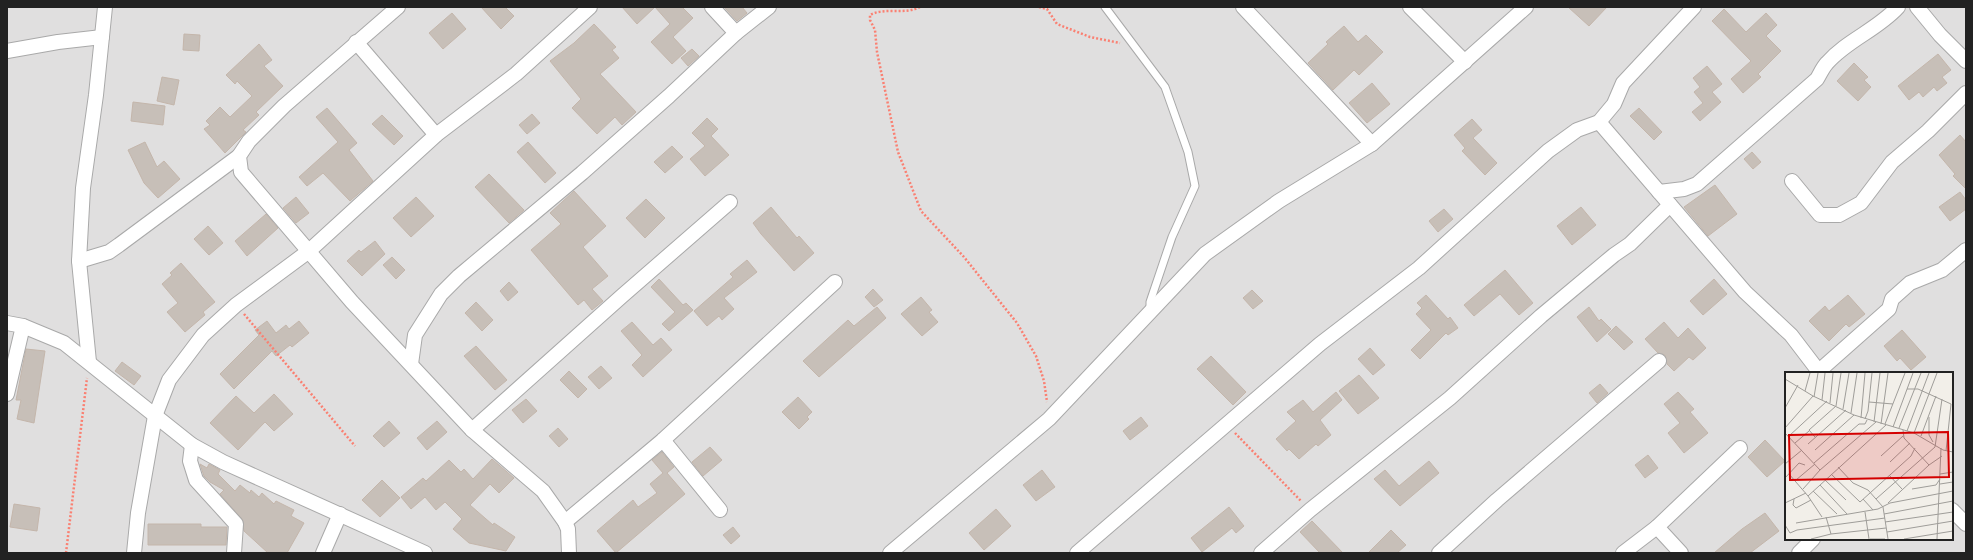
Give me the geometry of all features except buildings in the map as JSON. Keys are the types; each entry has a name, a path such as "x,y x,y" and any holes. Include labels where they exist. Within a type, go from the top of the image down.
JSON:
{"street":[{"path":"88,362 79,261 83,188 105,7"},
{"path":"79,261 109,252 239,156 249,141 284,106 398,7"},
{"path":"134,553 138,514 155,416 169,380 203,334 236,305 309,250 436,135 516,74 590,7"},
{"path":"712,7 736,33"},
{"path":"411,364 414,335 441,294 663,101 736,33 769,7"},
{"path":"1243,7 1372,144"},
{"path":"1410,7 1465,62"},
{"path":"890,553 1048,419 1206,254 1279,201 1372,144 1526,7"},
{"path":"1077,553 1320,344 1419,268 1548,151 1577,130 1599,122 1614,104 1623,83 1694,7"},
{"path":"1659,192 1684,189 1696,184 1817,79 1826,63 1841,50 1882,22 1898,7"},
{"path":"1917,7 1940,35 1966,61"},
{"path":"7,51 58,42 102,37"},
{"path":"356,42 436,135"},
{"path":"1792,181 1820,215 1839,215 1861,203 1892,162 1928,131 1966,93"},
{"path":"1599,122 1757,305 1791,335 1820,372 1889,309 1892,298 1910,283 1942,270 1966,250"},
{"path":"239,156 242,172 352,302 472,430 543,491 565,522 568,529 568,553"},
{"path":"472,430 730,202"},
{"path":"1261,553 1310,510 1450,398 1541,316 1614,255 1630,244 1670,205"},
{"path":"565,522 663,440 835,282"},
{"path":"7,323 23,326 64,343 192,445 223,462 424,553"},
{"path":"7,394 23,326"},
{"path":"392,343 414,335"},
{"path":"1439,553 1496,500 1659,361"},
{"path":"663,440 720,510"},
{"path":"192,445 190,461 196,480 236,524 234,553"},
{"path":"1624,553 1657,527 1740,448"},
{"path":"1953,511 1966,524"},
{"path":"323,553 340,514"},
{"path":"1657,527 1681,553"},
{"path":"1799,553 1812,540"}],"lane":[{"path":"1105,7 1165,88 1188,152 1195,186 1170,244 1150,302 1150,313"}],"path":[{"path":"920,7 870,15 870,20 875,30 877,52 898,152 921,212 964,257 1017,323 1036,356 1044,381 1048,419"},
{"path":"1039,7 1047,9 1057,24 1090,37 1132,45"},
{"path":"236,305 354,446"},
{"path":"66,553 88,362"},
{"path":"1227,425 1310,510"}],"shaded area":[{"path":"7,7 1966,7 1966,553 7,553"}]}
